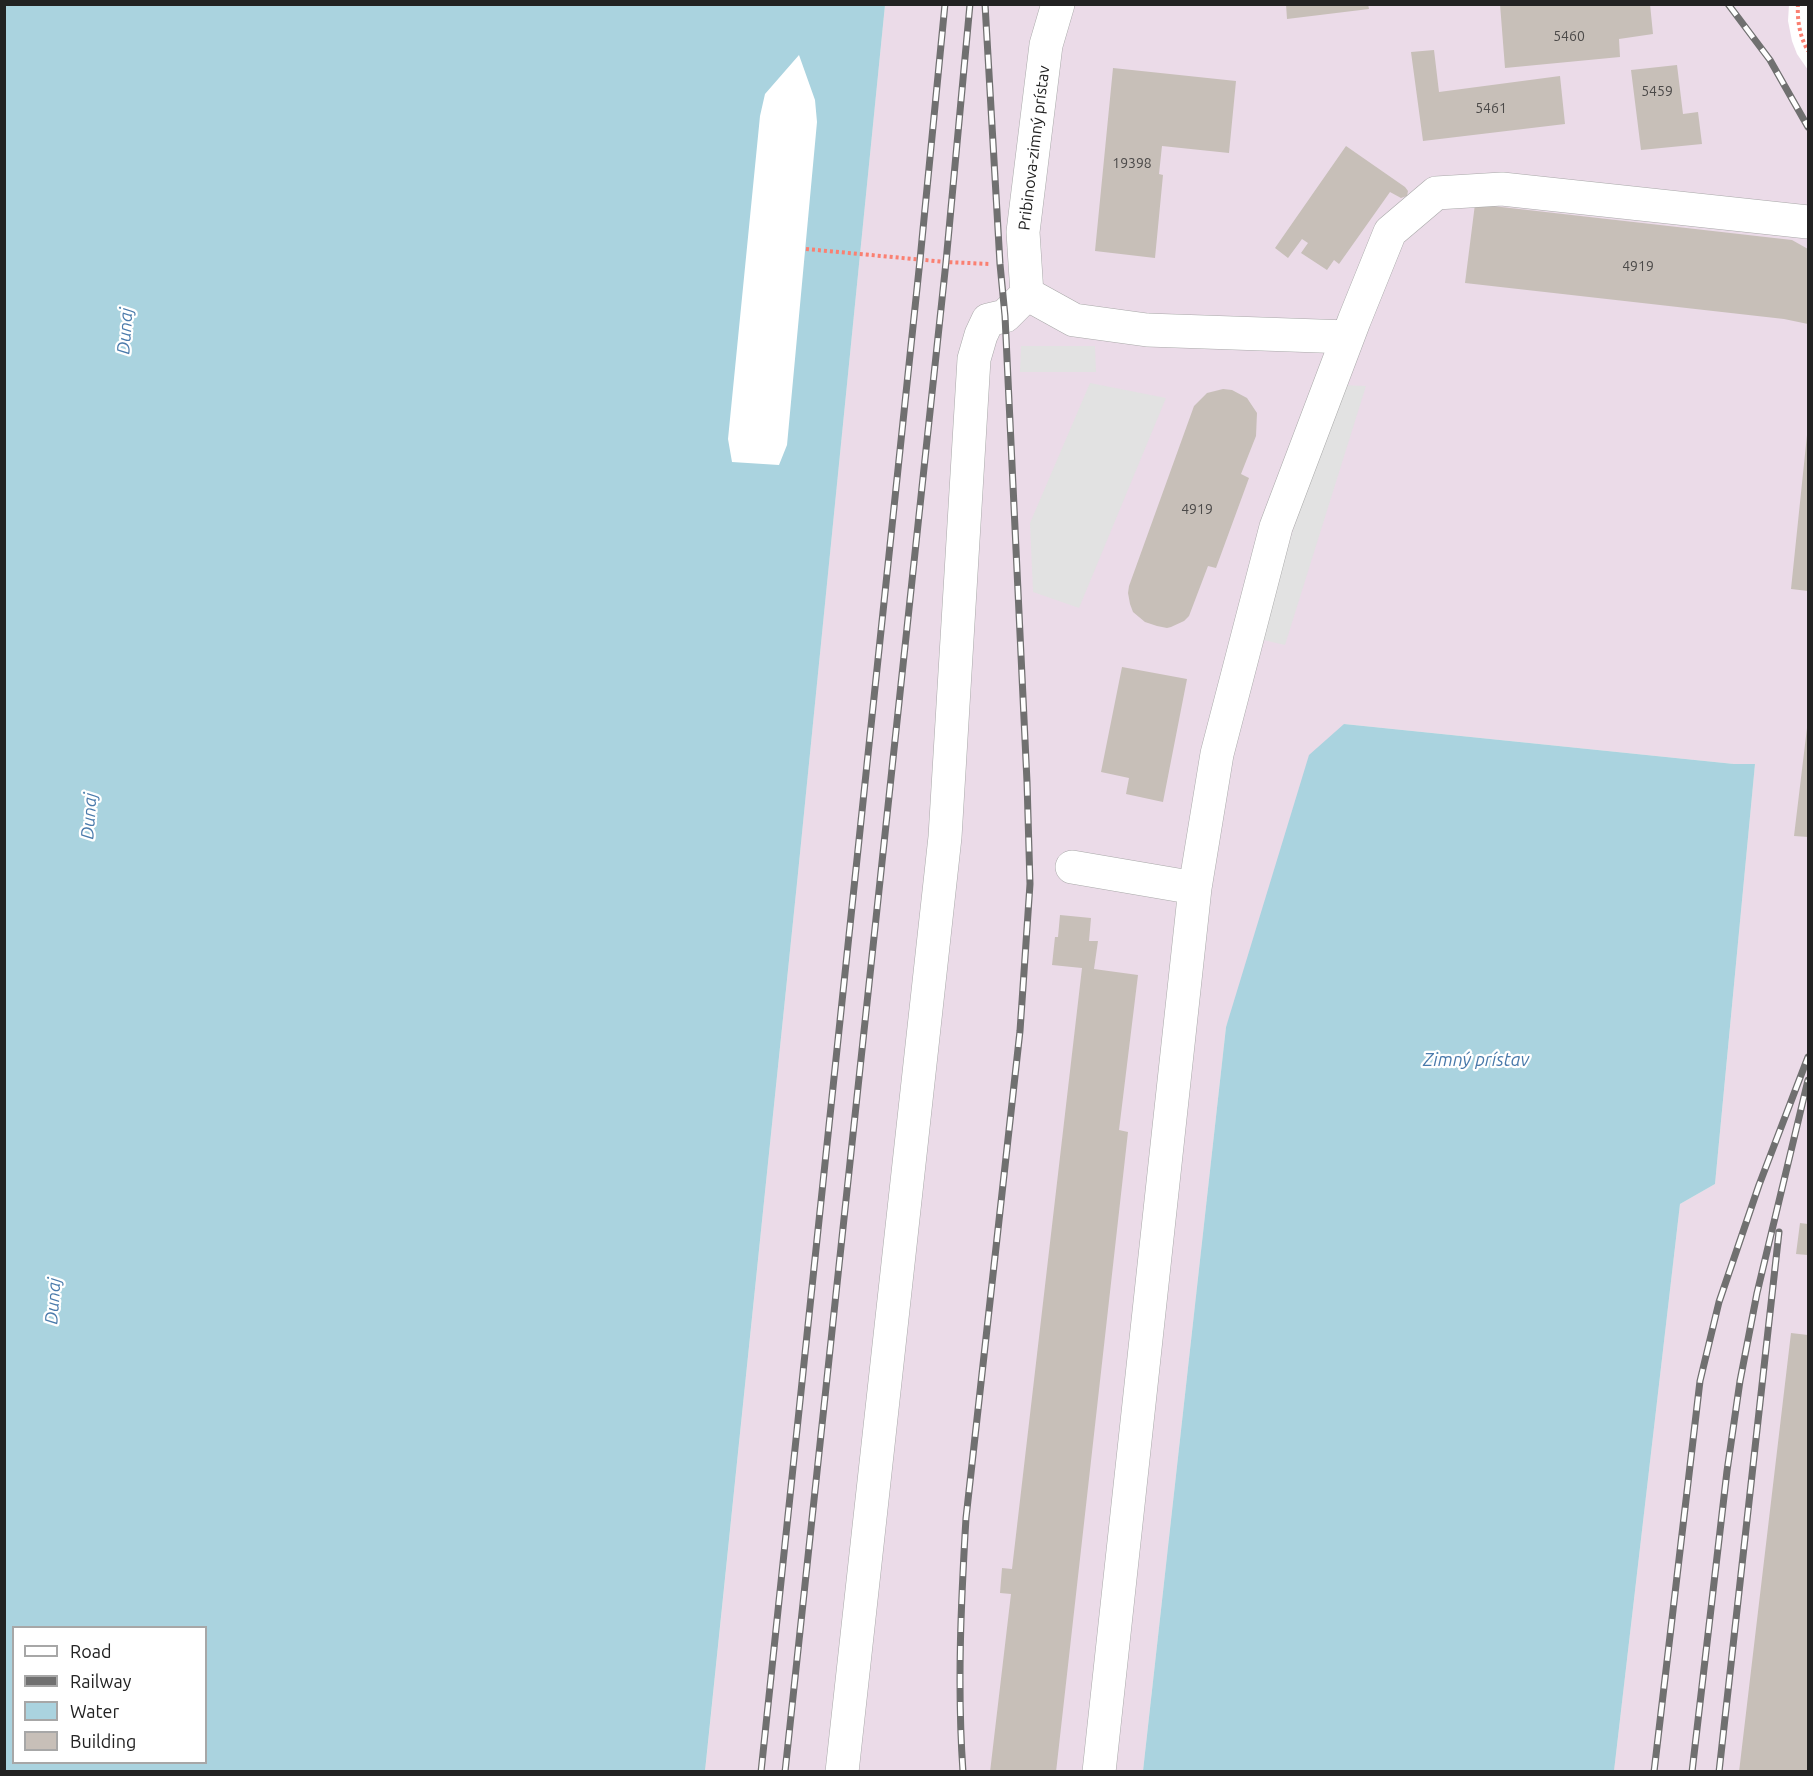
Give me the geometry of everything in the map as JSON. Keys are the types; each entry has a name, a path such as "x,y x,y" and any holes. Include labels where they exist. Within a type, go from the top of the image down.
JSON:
{"lane":[{"name":"Pribinova-zimný prístav","path":"1026,280 1023,232 1046,45 1058,4"},
{"path":"1099,1772 1195,888 1217,754 1276,527 1390,232 1436,193 1502,189 1809,222"},
{"path":"842,1772 945,837 974,359 981,335 988,320 1005,316 1026,280 1074,320 1147,330 1348,337"},
{"path":"1072,867 1195,888"}],"path":[{"path":"1798,4 1800,31 1809,51"},
{"path":"806,249 937,261 1026,280"}],"shaded area":[{"path":"885,5 1808,5 1808,1771 1614,1771 1680,1204 1715,1184 1755,764 1734,764 1344,724 1226,1027 1143,1771 705,1772"},
{"path":"1021,346 1095,346 1096,372 1020,372"},
{"path":"1090,383 1166,398 1079,608 1033,592 1030,523"},
{"path":"1339,385 1366,386 1285,645 1259,639"}],"water":[{"name":"Dunaj","path":"5,5 885,5 705,1771 5,1772"},
{"name":"Zimný prístav","path":"1344,724 1734,764 1755,764 1715,1184 1680,1204 1614,1771 1143,1771 1226,1027 1309,755"}],"pier":[{"path":"1789,5 1808,5 1808,70 1797,54 1792,41 1788,21"},
{"path":"799,55 815,100 817,122 787,445 779,465 732,462 728,439 760,116 765,94"}],"building":[{"path":"1286,4 1368,4 1369,9 1287,19"},
{"path":"1500,4 1650,4 1653,34 1619,39 1620,57 1505,68"},
{"path":"1434,50 1439,92 1560,76 1565,124 1423,141 1411,52"},
{"path":"1677,65 1683,114 1698,112 1702,144 1641,150 1631,70"},
{"path":"1113,68 1236,81 1229,153 1162,146 1159,174 1163,175 1155,258 1095,251"},
{"path":"1346,146 1405,187 1408,191 1407,196 1401,198 1390,192 1339,264 1334,260 1327,270 1301,253 1308,243 1302,239 1288,258 1275,248"},
{"path":"1475,204 1792,240 1808,249 1808,324 1784,319 1465,283"},
{"path":"1223,389 1232,390 1247,398 1257,413 1256,436 1241,474 1249,478 1216,568 1208,566 1189,616 1171,627 1157,626 1145,622 1133,612 1128,593 1129,586 1194,406 1207,393"},
{"path":"1808,435 1808,591 1791,589"},
{"path":"1122,667 1187,679 1163,802 1126,794 1129,778 1101,772"},
{"path":"1808,729 1808,837 1794,836"},
{"path":"1060,915 1091,918 1089,941 1098,941 1094,969 1138,975 1119,1130 1128,1132 1056,1772 990,1772 1011,1594 1000,1593 1002,1568 1012,1569 1082,968 1052,965"},
{"path":"1800,1223 1808,1224 1808,1255 1796,1254"},
{"path":"1791,1333 1808,1335 1808,1772 1739,1772"}],"railway":[{"path":"761,1772 945,4"},
{"path":"785,1772 946,262 970,4"},
{"path":"963,1772 960,1676 966,1518 1020,1031 1030,884 1005,316 985,4"},
{"path":"1728,4 1770,60 1808,127"},
{"path":"1654,1772 1700,1381 1719,1302 1759,1185 1808,1057"},
{"path":"1692,1772 1727,1471 1740,1381 1757,1293 1808,1080"},
{"path":"1719,1772 1779,1232"}]}
